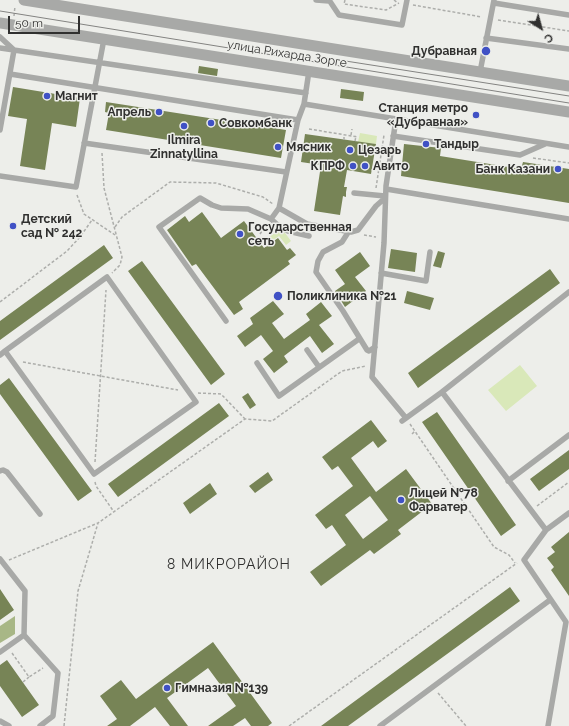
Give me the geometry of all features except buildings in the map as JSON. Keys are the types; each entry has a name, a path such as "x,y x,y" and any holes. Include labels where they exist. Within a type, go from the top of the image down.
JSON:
{"street":[{"name":"улица Рихарда Зорге","path":"24,0 569,86"},
{"name":"улица Рихарда Зорге","path":"0,23 569,112"}],"lane":[{"path":"316,0 329,1 339,15 402,25 406,2"},
{"path":"480,72 494,1 569,15"},
{"path":"0,37 14,50"},
{"path":"486,38 569,49"},
{"path":"0,176 76,187 104,39"},
{"path":"0,48 306,93"},
{"path":"0,129 14,50"},
{"path":"272,219 279,208 298,120 304,104 309,71"},
{"path":"10,74 95,86 131,94 298,120"},
{"path":"304,104 569,147"},
{"path":"396,119 385,197 384,238 372,377 404,420 569,292"},
{"path":"393,136 520,155 545,144"},
{"path":"84,143 286,172"},
{"path":"386,188 569,219"},
{"path":"354,193 385,197"},
{"path":"279,208 307,224 349,231 358,230 376,206 385,197"},
{"path":"226,321 159,227 200,198 212,206 221,208 248,209 272,219 280,228 288,232 309,236"},
{"path":"349,231 342,242 324,252 318,261 316,272 343,311 367,350 369,351 375,347"},
{"path":"381,273 426,281 430,252"},
{"path":"107,277 196,402 94,474 11,360 2,353 107,277"},
{"path":"257,363 279,396 359,339"},
{"path":"307,350 320,367"},
{"path":"442,392 546,530"},
{"path":"508,481 569,435"},
{"path":"0,471 3,470 7,472 40,514"},
{"path":"548,726 566,622 524,560 546,530 569,513"},
{"path":"1,560 25,591 24,635 58,673 53,716 40,726"},
{"path":"380,726 550,600"},
{"path":"0,652 24,635"},
{"path":"0,721 9,726"}],"path":[{"path":"345,0 344,4 386,10 398,3 406,2 569,32"},
{"path":"394,0 398,3"},
{"path":"309,129 357,136 355,141"},
{"path":"351,136 352,129"},
{"path":"344,134 344,140"},
{"path":"375,195 384,135"},
{"path":"102,145 104,188 122,258 120,266 107,277 94,474 96,486 114,512"},
{"path":"520,155 569,164"},
{"path":"76,187 78,199 84,214 116,236"},
{"path":"260,234 272,219"},
{"path":"0,302 67,251 80,237 92,220"},
{"path":"358,230 365,236 384,238"},
{"path":"11,360 189,392 221,394 245,418 272,421 342,371 373,365"},
{"path":"1,560 98,523 245,418"},
{"path":"404,420 415,431 494,547 509,555 515,563"},
{"path":"412,434 415,431"},
{"path":"531,510 569,482"},
{"path":"64,726 78,591 98,523"},
{"path":"289,726 515,563 524,560"},
{"path":"7,647 29,677"},
{"path":"23,682 49,663"},
{"path":"433,687 466,726"}],"green space":[{"path":"360,133 377,136 376,144 358,142"},
{"path":"278,231 285,233 291,241 286,245 279,236 269,243 269,237"},
{"path":"520,365 537,386 506,411 488,390"},
{"path":"15,616 15,634 0,643 0,626"}],"tram line":[{"path":"0,11 569,103"},
{"path":"320,57 569,96"}],"place":[{"name":"Дубравная","path":"486,51"},
{"name":"Магнит","path":"47,96"},
{"name":"Апрель","path":"159,112"},
{"name":"Станция метро «Дубравная»","path":"476,115"},
{"name":"Совкомбанк","path":"211,123"},
{"name":"Ilmira Zinnatyllina","path":"184,126"},
{"name":"Тандыр","path":"426,144"},
{"name":"Мясник","path":"278,147"},
{"name":"Цезарь","path":"350,150"},
{"name":"КПРФ","path":"353,166"},
{"name":"Авито","path":"365,166"},
{"name":"Банк Казани","path":"558,169"},
{"name":"Детский сад № 242","path":"13,226"},
{"name":"Государственная сеть","path":"240,234"},
{"name":"Поликлиника №21","path":"278,296"},
{"name":"Лицей №78 Фарватер","path":"401,500"},
{"name":"Гимназия №139","path":"167,688"}],"district":[{"name":"8 МИКРОРАЙОН","path":"229,565"}]}
